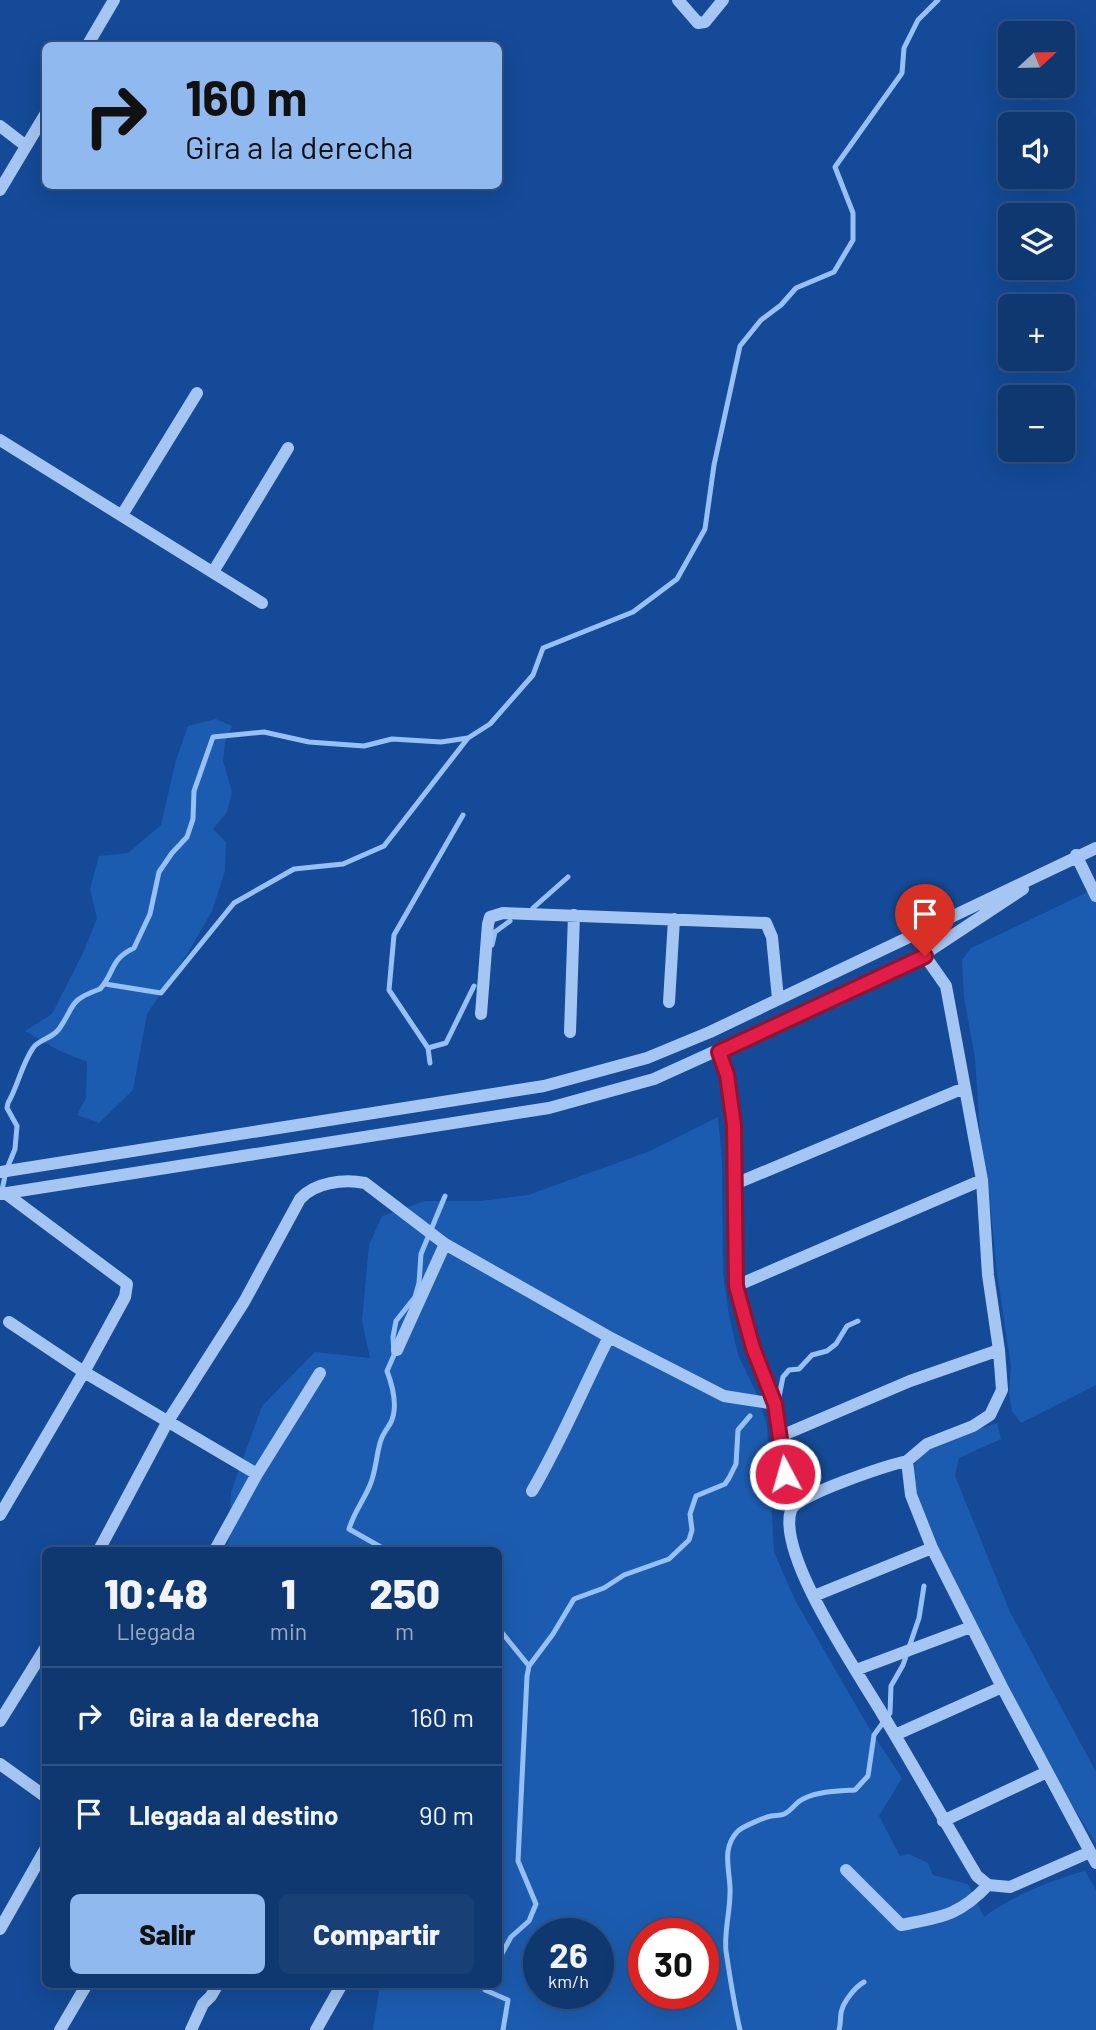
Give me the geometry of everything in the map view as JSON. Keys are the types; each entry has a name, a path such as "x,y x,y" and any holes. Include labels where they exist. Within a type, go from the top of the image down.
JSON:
{"street":[{"path":"89,42 114,0"},
{"path":"678,0 698,23 705,22 723,0"},
{"path":"0,190 42,120"},
{"path":"0,126 26,146"},
{"path":"122,516 197,393"},
{"path":"0,440 262,603"},
{"path":"213,572 288,448"},
{"path":"0,1172 544,1086 647,1058 778,999 1076,855 1096,848"},
{"path":"1076,855 1096,896"},
{"path":"3,1194 549,1108 654,1080 925,956 1055,866"},
{"path":"481,1014 490,917 503,913 766,923 772,937 778,999"},
{"path":"570,1032 574,915"},
{"path":"669,1002 674,919"},
{"path":"907,1461 911,1495 932,1548 1093,1858 1010,1887 988,1885 977,1876 814,1596 789,1532 791,1511 798,1501 907,1461 927,1444 973,1426 990,1415 1002,1390 988,1275 982,1180 946,986 925,956"},
{"path":"719,1052 727,1075 734,1125 736,1286 753,1348 775,1404 788,1489 798,1501"},
{"path":"735,1184 964,1088"},
{"path":"736,1286 982,1180"},
{"path":"101,1547 168,1421 244,1302 300,1199 307,1191 325,1185 365,1183 445,1244 609,1337 724,1396 775,1404"},
{"path":"0,1515 84,1372 125,1297 127,1284 3,1194"},
{"path":"397,1350 445,1244"},
{"path":"9,1322 84,1372 257,1474"},
{"path":"532,1491 555,1452 609,1337"},
{"path":"781,1436 909,1381 999,1350"},
{"path":"217,1547 257,1474 320,1373"},
{"path":"814,1596 932,1548"},
{"path":"856,1670 971,1627"},
{"path":"0,1721 42,1653"},
{"path":"895,1735 1002,1687"},
{"path":"0,1764 42,1794"},
{"path":"943,1821 1047,1772"},
{"path":"0,1929 42,1855"},
{"path":"846,1870 901,1925 941,1917 971,1903 988,1885"},
{"path":"60,2030 84,1988"},
{"path":"191,2030 203,2004 216,1988"},
{"path":"316,2030 340,1988"}],"shaded area":[{"path":"216,719 232,726 225,743 223,761 232,792 227,812 213,829 226,842 225,871 212,911 147,1014 133,1090 99,1123 77,1115 86,1098 87,1062 58,1050 25,1031 52,1014 84,951 97,918 90,889 99,856 128,853 161,825 176,760 188,726"},
{"path":"1096,888 1096,1385 1021,1423 1012,1411 1009,1394 1011,1366 981,1147 975,1058 964,997 962,960 971,948"},
{"path":"718,1117 722,1161 723,1273 738,1355 756,1392 767,1425 774,1552 795,1600 869,1728 902,1778 879,1816 900,1856 909,1854 928,1863 933,1875 968,1884 984,1917 1032,1889 1085,1871 1096,1890 1096,2030 373,2030 380,1988 502,1988 502,1547 226,1547 229,1539 231,1492 262,1406 315,1352 370,1358 362,1321 369,1245 382,1216 425,1201 481,1201 528,1195 650,1151"},
{"path":"997,1423 1001,1439 959,1458 955,1476 1010,1612 1096,1772 1096,1844 1040,1749 988,1652 930,1532 917,1493 914,1471 923,1452"}],"waterway":[{"path":"1,1195 6,1171 15,1149 17,1126 7,1108 25,1062 35,1045 59,1029 74,1004 100,989 116,961 134,948 150,914 159,872 187,837 193,819 194,791 213,737 264,732 309,742 364,746 392,739 441,742 468,738 490,724 533,675 543,648 633,612 677,579 705,529 714,465 740,346 761,320 781,305 796,288 834,272 853,240 853,213 835,167 902,73 904,48 918,20 938,0"},
{"path":"105,984 161,993 234,903 294,869 343,864 384,846 468,738"},
{"path":"428,1048 389,990 394,935 463,815"},
{"path":"533,908 568,877"},
{"path":"492,945 495,932 510,921"},
{"path":"430,1063 428,1048 446,1043 474,986"},
{"path":"381,1547 349,1529 370,1485 381,1440 393,1418 394,1398 387,1371 394,1355 396,1321 415,1297 421,1254 445,1196"},
{"path":"779,1397 783,1377 789,1370 799,1369 812,1355 827,1351 836,1344 847,1326 858,1321"},
{"path":"502,1954 511,1937 529,1921 536,1904 518,1861 529,1666 574,1599 604,1588 624,1575 669,1559 689,1540 692,1530 690,1514 696,1496 725,1484 736,1464 738,1430 750,1416"},
{"path":"740,2030 726,1951 730,1893 729,1845 738,1831 749,1825 784,1814 809,1796 855,1790 868,1776 874,1735 890,1713 891,1686 903,1665 919,1618 924,1586"},
{"path":"502,1633 529,1666"},
{"path":"839,2030 844,2004 864,1982"},
{"path":"485,1988 508,2000 503,2030"}],"route":[{"path":"785,1474 775,1404 753,1348 736,1286 734,1125 727,1075 719,1052 925,956"}]}
